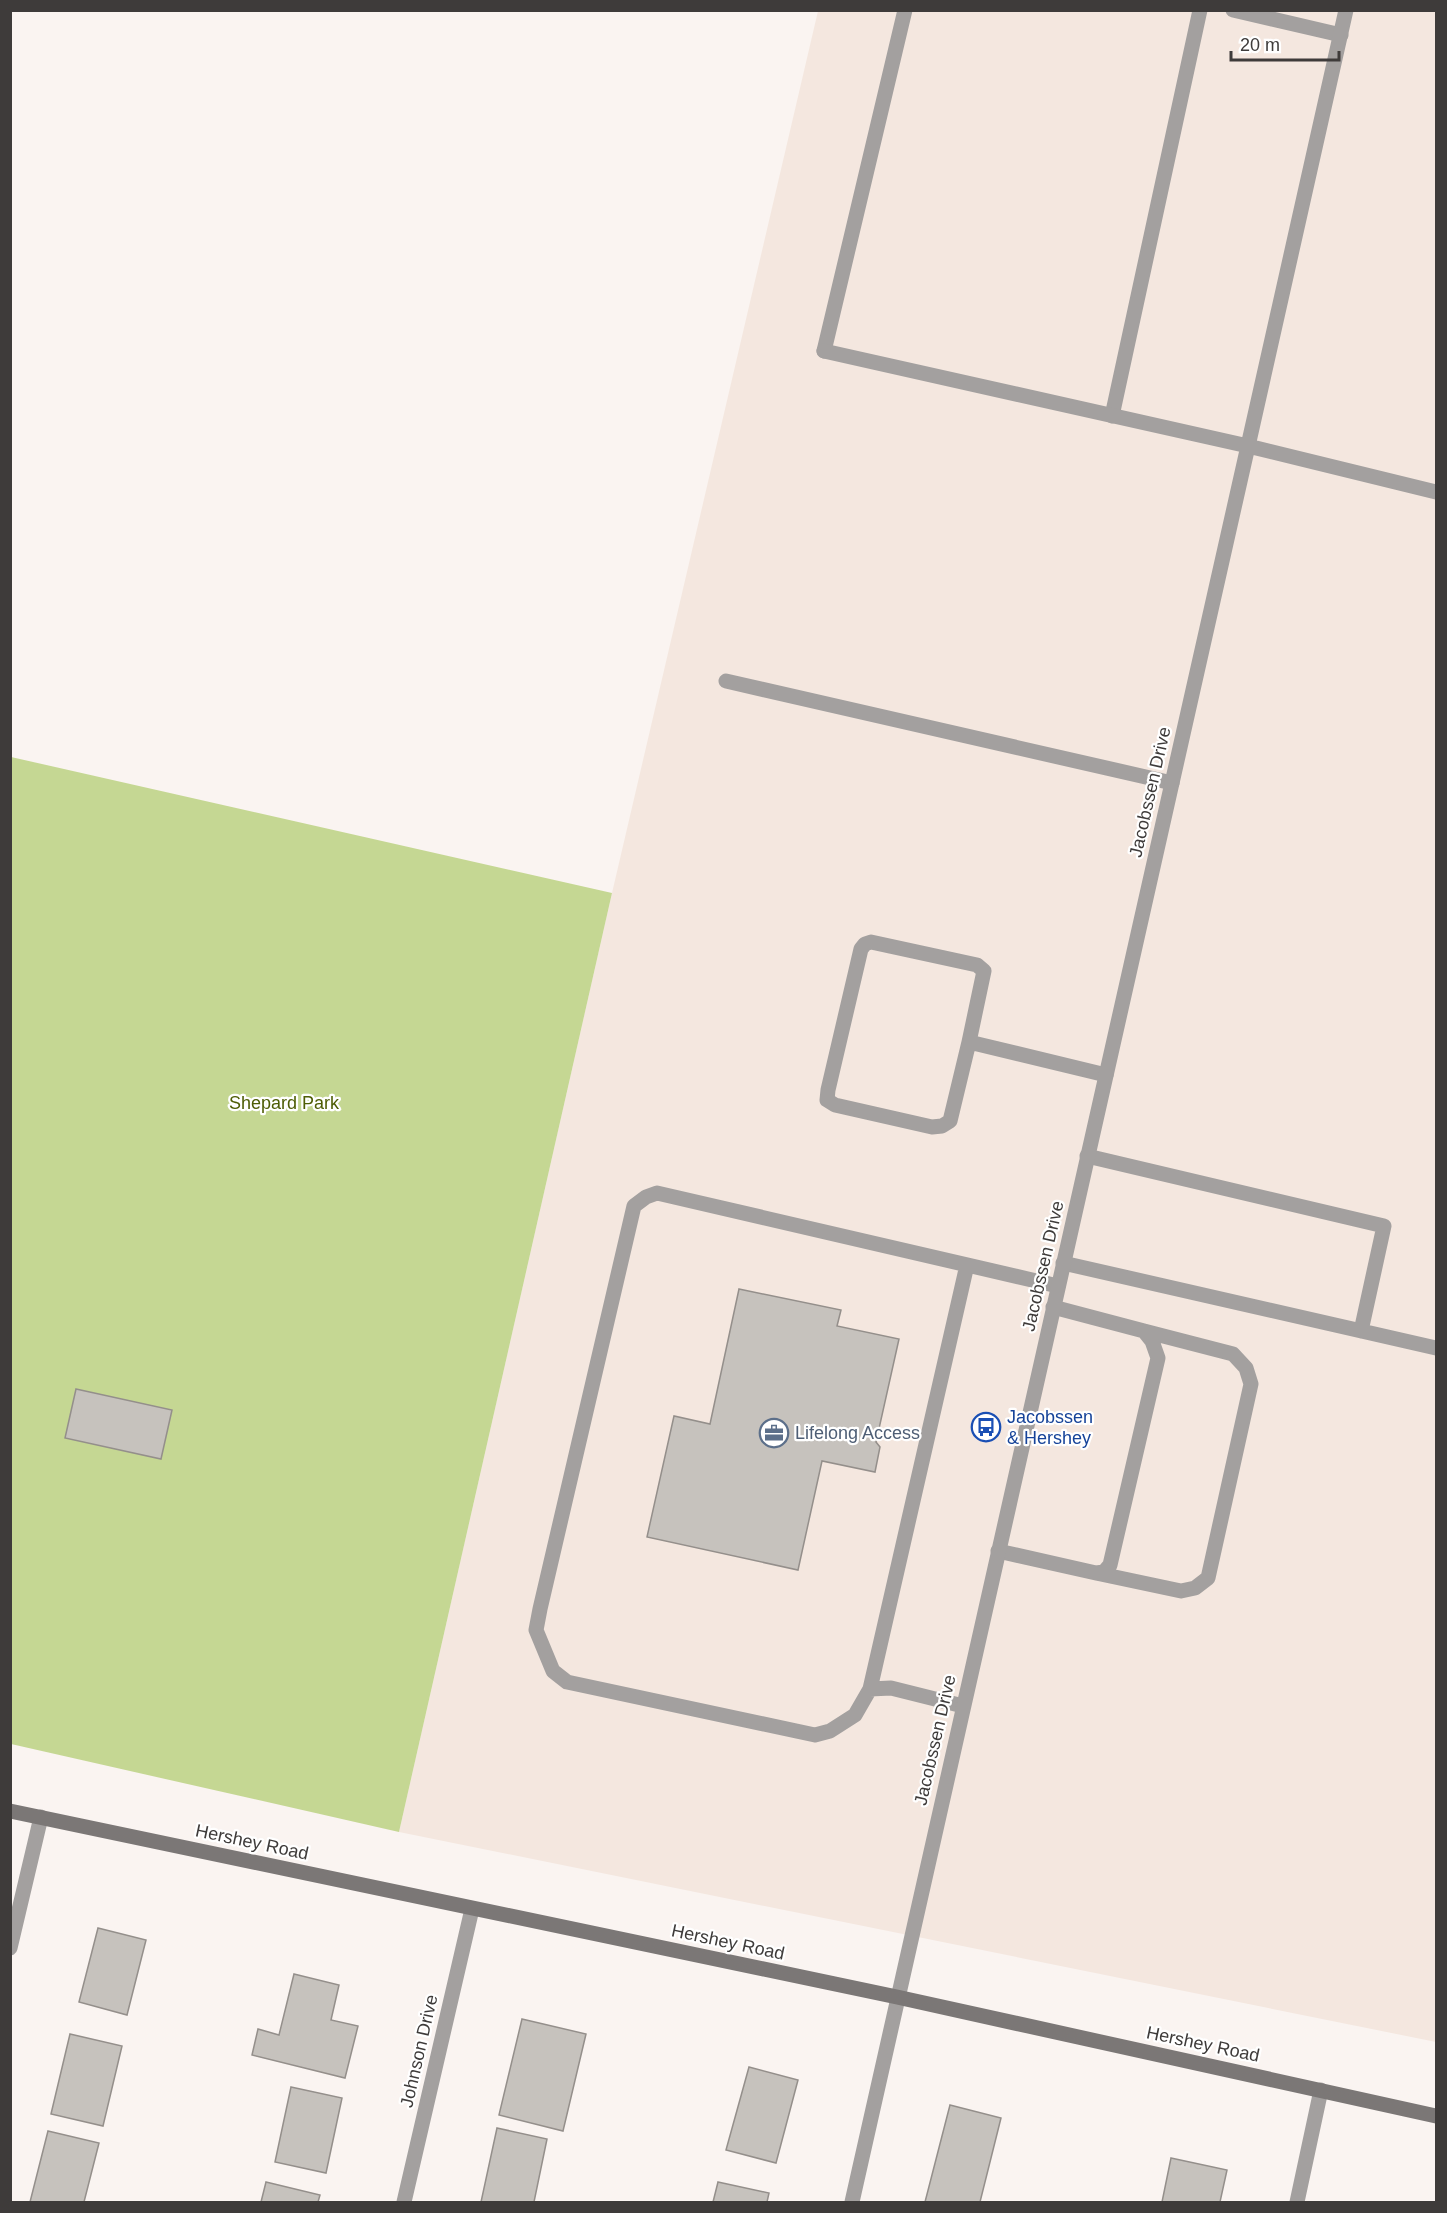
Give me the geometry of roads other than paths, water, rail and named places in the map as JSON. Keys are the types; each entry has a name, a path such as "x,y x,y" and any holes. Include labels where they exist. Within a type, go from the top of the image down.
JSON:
{"main road":[{"name":"Hershey Road","path":"10,1810 897,1997 1437,2115"}],"street":[{"path":"904,10 824,351 1248,446 1437,492"},
{"path":"1112,416 1200,10"},
{"path":"1233,10 1341,35"},
{"name":"Jacobssen Drive","path":"852,2202 1346,10"},
{"path":"726,681 1172,783"},
{"path":"871,942 977,965 984,971 969,1042 950,1120 942,1126 910,1122 835,1105 827,1101 861,949 865,944 871,942"},
{"path":"969,1042 1106,1075"},
{"path":"1088,1156 1384,1226 1361,1331"},
{"path":"968,1265 870,1689 855,1715 830,1731 815,1735 567,1682 554,1671 536,1630 634,1206 646,1197 657,1193 968,1265 1058,1286"},
{"path":"1063,1263 1437,1348"},
{"path":"998,1551 1181,1591 1196,1588 1208,1578 1251,1384 1246,1368 1233,1354 1053,1307"},
{"path":"1096,1573 1104,1572 1110,1565 1158,1358 1152,1341 1144,1331"},
{"path":"870,1689 891,1688 963,1706"},
{"path":"10,1948 41,1817"},
{"name":"Johnson Drive","path":"404,2202 472,1909"},
{"path":"1298,2202 1321,2090"}],"place":[{"name":"Jacobssen & Hershey","path":"986,1427"},
{"name":"Lifelong Access","path":"774,1433"}],"park label":[{"name":"Shepard Park","path":"284,1103"}]}
